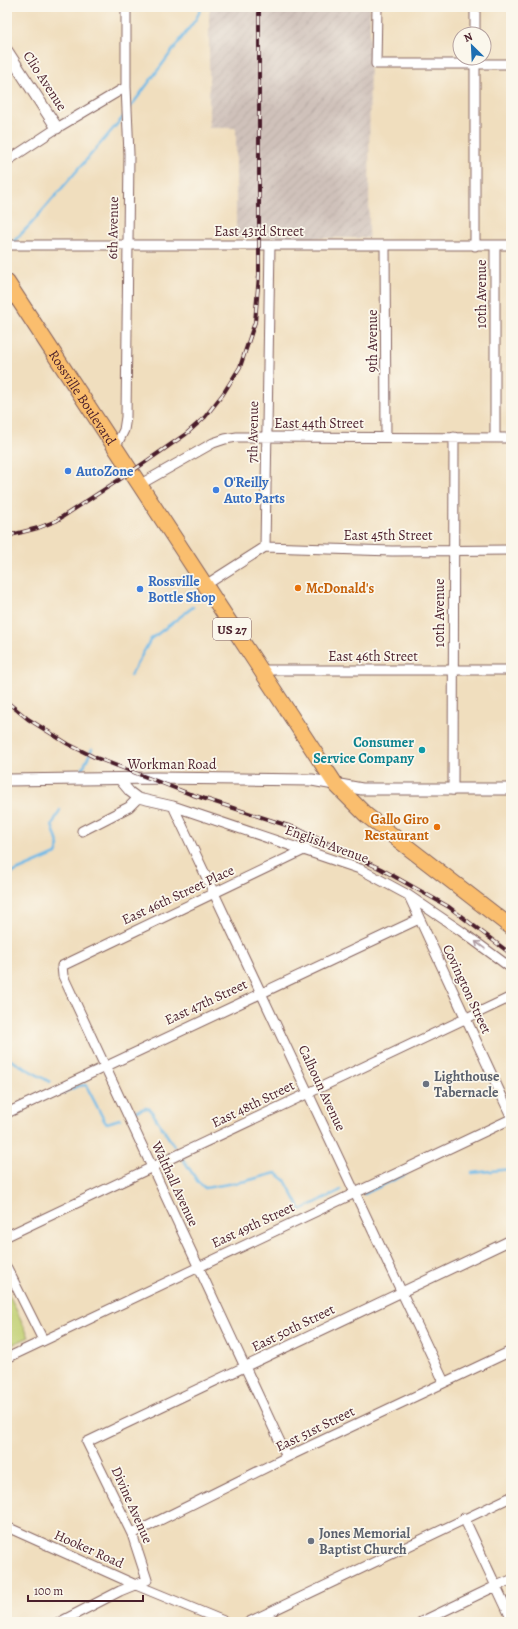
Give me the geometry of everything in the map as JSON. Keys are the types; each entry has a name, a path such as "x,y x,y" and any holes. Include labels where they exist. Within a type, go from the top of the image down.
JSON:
{"highway":[{"name":"Rossville Boulevard","path":"7,282 204,586 336,785 366,815 511,927"}],"street":[{"name":"6th Avenue","path":"115,448 124,430 126,417 129,154 126,87 126,7"},
{"path":"377,7 376,64 452,62"},
{"path":"475,7 475,26"},
{"name":"Clio Avenue","path":"7,51 57,128"},
{"path":"492,62 511,64"},
{"name":"10th Avenue","path":"475,66 475,246"},
{"path":"7,161 57,128 126,87"},
{"name":"East 43rd Street","path":"7,245 511,246"},
{"name":"7th Avenue","path":"265,548 270,245"},
{"name":"10th Avenue","path":"495,245 495,438"},
{"name":"9th Avenue","path":"385,246 386,437"},
{"name":"East 44th Street","path":"139,485 198,451 225,439 237,437 511,438"},
{"name":"10th Avenue","path":"453,790 454,437"},
{"path":"204,586 265,548"},
{"name":"East 45th Street","path":"265,548 392,551 453,549 511,550"},
{"name":"East 46th Street","path":"259,670 511,670"},
{"path":"82,831 128,807 138,798 130,792 119,779"},
{"name":"Workman Road","path":"7,780 312,780 336,785"},
{"path":"336,785 362,789 511,789"},
{"name":"English Avenue","path":"138,798 173,806 360,869 408,895 461,931 511,968"},
{"name":"Calhoun Avenue","path":"173,806 444,1382"},
{"name":"East 46th Street Place","path":"62,966 306,850"},
{"name":"Covington Street","path":"408,895 511,1117"},
{"name":"East 47th Street","path":"7,1113 261,992 419,919"},
{"name":"Walthall Avenue","path":"62,966 63,976 244,1368 287,1457"},
{"name":"East 48th Street","path":"7,1236 511,997"},
{"name":"East 49th Street","path":"7,1358 198,1266 356,1193 511,1117"},
{"name":"East 50th Street","path":"87,1442 244,1368 401,1291 511,1240"},
{"path":"7,1268 43,1340"},
{"name":"East 51st Street","path":"132,1534 287,1457 511,1351"},
{"name":"Divine Avenue","path":"87,1442 132,1534 147,1580 136,1585"},
{"path":"249,1622 464,1518 511,1497"},
{"path":"464,1518 511,1618"},
{"name":"Hooker Road","path":"7,1527 136,1585 226,1622"},
{"path":"421,1622 511,1580"},
{"path":"60,1622 136,1585"}],"shaded area":[{"path":"211,7 370,7 369,238 236,238 236,128 209,128 209,13"}],"green space":[{"path":"7,1290 29,1337 7,1347"}],"waterway":[{"path":"129,109 196,19 202,7"},
{"path":"12,243 31,224 125,115"},
{"path":"130,676 151,639 193,607"},
{"path":"81,772 92,749"},
{"path":"7,875 56,854 59,846 52,825 60,810"},
{"path":"7,1058 50,1082"},
{"path":"57,1095 78,1086 86,1085 105,1122 107,1123 120,1119"},
{"path":"134,1112 146,1108 150,1109 174,1146"},
{"path":"183,1159 198,1182 205,1188 246,1181 276,1173 285,1180 301,1210 341,1190"},
{"path":"472,1173 511,1169"},
{"path":"364,1194 406,1174"}],"railway":[{"path":"7,536 38,528 56,521 186,434 205,417 223,394 240,367 255,322 259,275 259,7"},
{"path":"7,702 28,719 68,744 94,757 190,794 298,829 381,869 449,907 511,954"}],"place":[{"name":"AutoZone","path":"68,471"},
{"name":"O'Reilly Auto Parts","path":"216,490"},
{"name":"McDonald's","path":"298,588"},
{"name":"Rossville Bottle Shop","path":"140,589"},
{"name":"Consumer Service Company","path":"422,750"},
{"name":"Gallo Giro Restaurant","path":"437,827"},
{"name":"Lighthouse Tabernacle","path":"426,1084"},
{"name":"Jones Memorial Baptist Church","path":"311,1541"}]}
